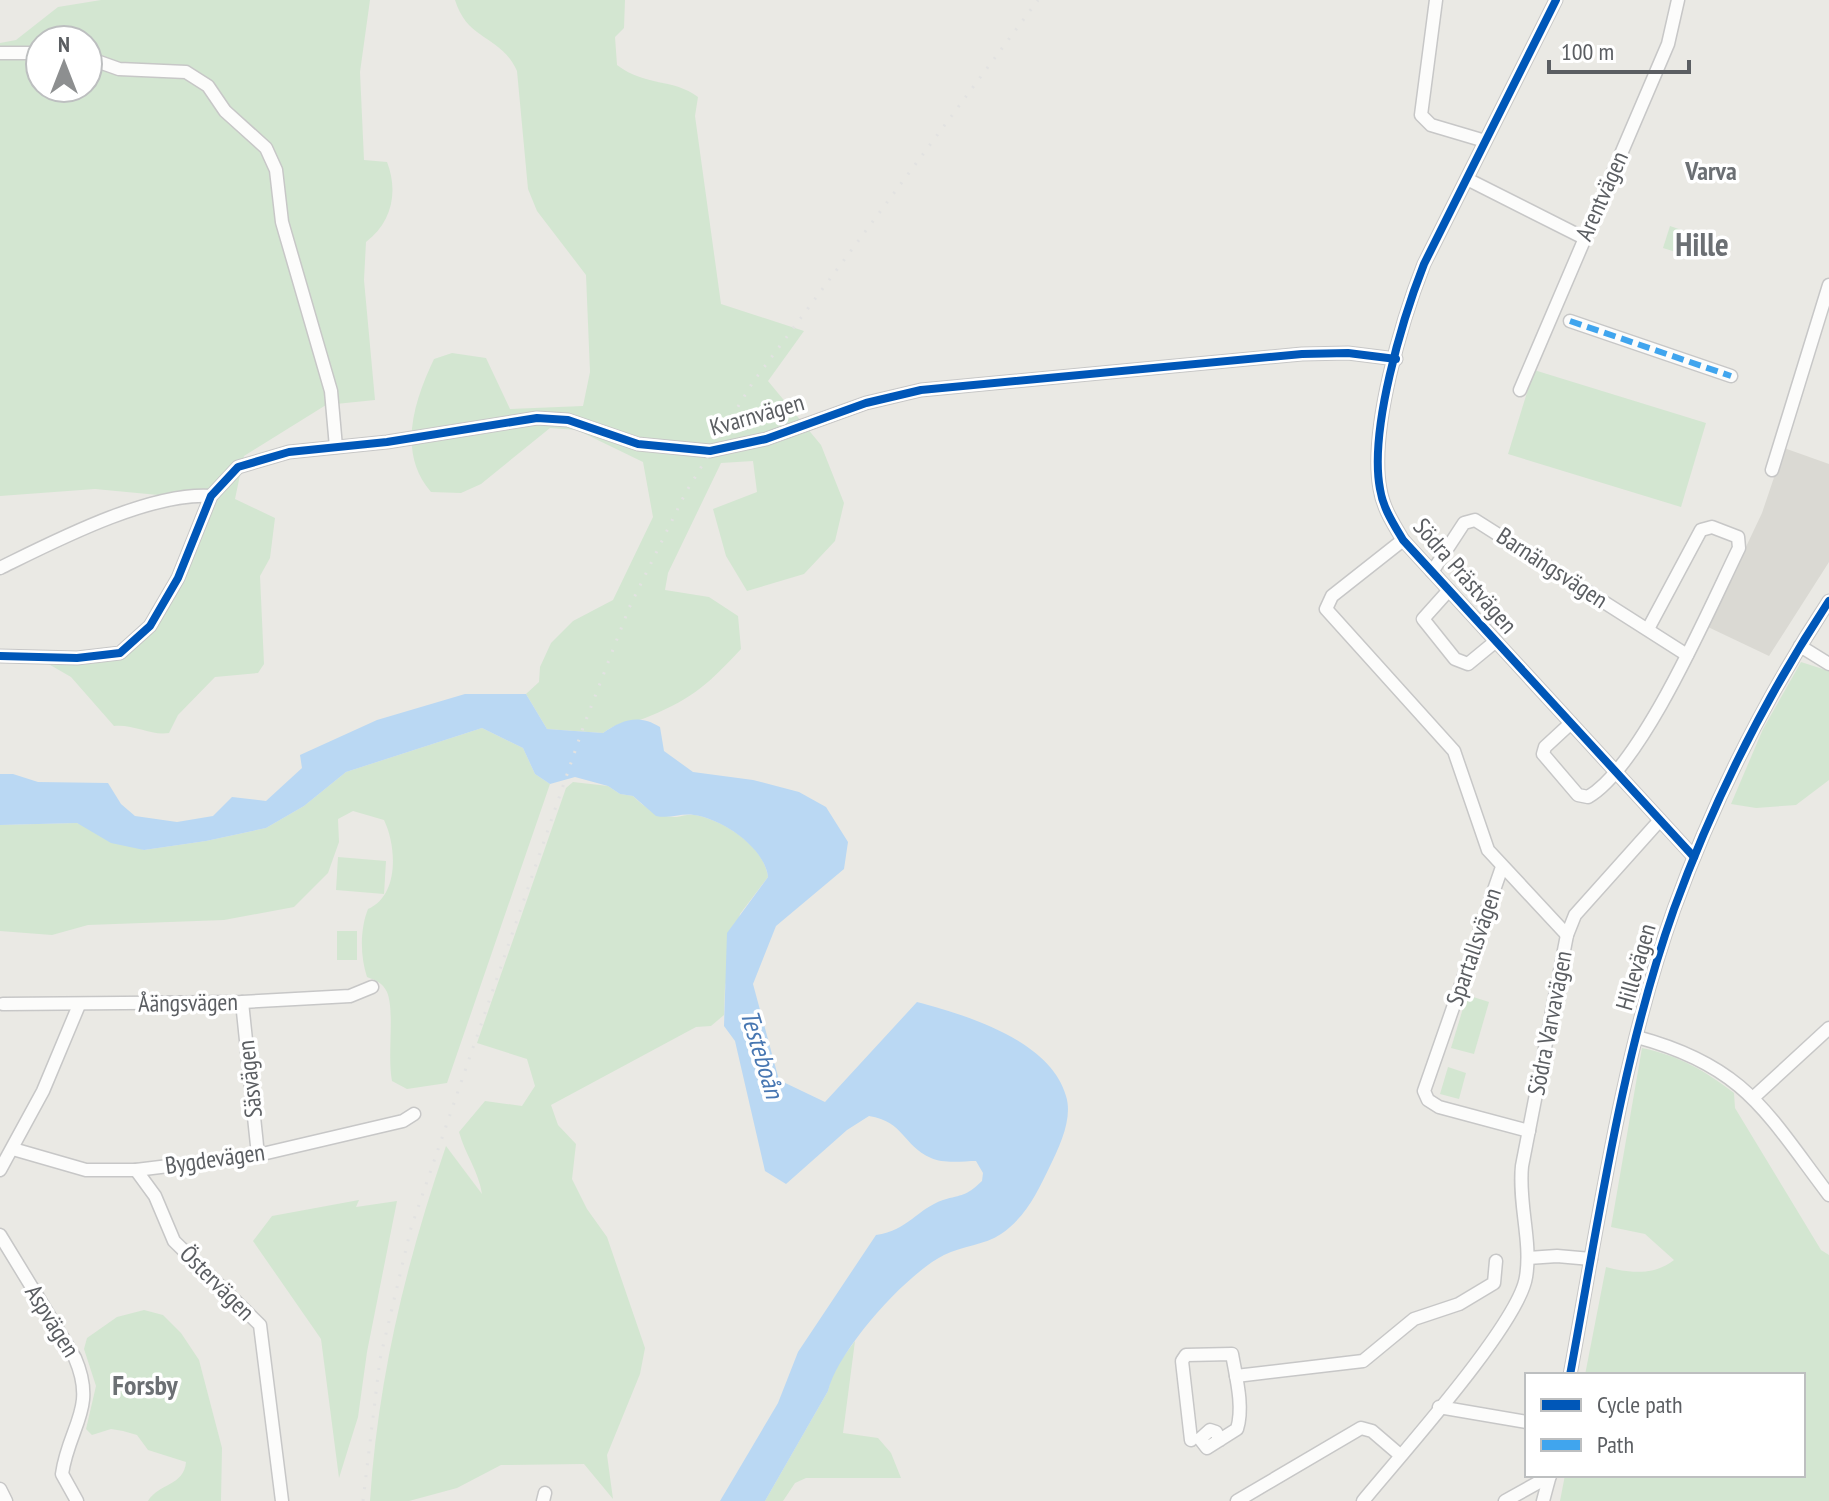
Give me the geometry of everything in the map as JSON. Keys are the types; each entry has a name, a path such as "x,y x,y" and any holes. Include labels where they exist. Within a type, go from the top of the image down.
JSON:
{"street":[{"path":"1436,0 1421,115 1431,125 1485,141"},
{"name":"Södra Prästvägen","path":"1556,0 1424,264 1406,309 1380,437 1378,479 1387,514 1403,540 1694,857"},
{"name":"Arentvägen","path":"1520,390 1668,44 1678,0"},
{"path":"0,53 24,53"},
{"path":"104,64 119,69 186,72 208,86 225,111 266,148 276,170 282,222 331,391 336,447"},
{"path":"1467,179 1584,238"},
{"path":"1772,470 1829,285"},
{"path":"1570,321 1731,376"},
{"name":"Kvarnvägen","path":"0,656 77,658 120,653 150,626 178,578 211,496 238,467 289,452 537,418 568,420 638,444 710,451 766,439 866,403 921,390 1289,355 1348,353 1396,359"},
{"path":"0,568 82,527 186,495 211,496"},
{"name":"Barnängsvägen","path":"1432,572 1464,523 1475,520 1687,655"},
{"path":"1571,723 1545,747 1543,754 1575,792 1583,797 1590,796 1616,772 1687,655 1739,548 1739,538 1712,527 1701,530 1648,629"},
{"name":"Spartallsvägen","path":"1403,540 1332,596 1326,609 1454,751 1488,850 1502,867 1424,1091 1428,1100 1439,1107 1529,1131"},
{"name":"Södra Prästvägen","path":"1449,590 1423,619 1455,659 1468,664 1496,641"},
{"name":"Hillevägen","path":"1570,1373 1637,1037 1670,922 1694,857 1800,646 1829,601"},
{"path":"1800,646 1829,664"},
{"name":"Södra Varvavägen","path":"1363,1501 1495,1335 1525,1284 1528,1258 1521,1181 1567,935 1575,915 1660,820"},
{"path":"1502,867 1567,935"},
{"name":"Åängsvägen","path":"3,1004 242,1002 350,996 372,987"},
{"name":"Säsvägen","path":"242,1002 258,1155"},
{"path":"0,1170 43,1091 79,1005"},
{"path":"1754,1097 1829,1028"},
{"path":"1637,1037 1700,1059 1726,1074 1754,1097 1779,1124 1829,1195"},
{"name":"Bygdevägen","path":"13,1149 86,1170 136,1170 258,1155 403,1121 414,1114"},
{"name":"Östervägen","path":"136,1170 155,1196 174,1241 260,1325 282,1501"},
{"name":"Aspvägen","path":"0,1235 75,1358 84,1379 85,1403 62,1474 77,1501"},
{"path":"1528,1258 1557,1256 1591,1259"},
{"path":"1236,1376 1363,1361 1414,1319 1459,1304 1494,1283 1496,1261"},
{"path":"1191,1440 1182,1361 1186,1355 1232,1354 1240,1420 1237,1429 1220,1440"},
{"path":"1439,1407 1525,1422"},
{"path":"1237,1501 1361,1428 1372,1431 1400,1455"},
{"path":"1505,1501 1548,1477"},
{"path":"1543,1501 1550,1477"}],"shaded area":[{"path":"1784,448 1829,464 1829,562 1769,656 1708,627 1762,513"}],"green space":[{"path":"101,0 370,0 360,72 364,160 387,162 392,185 387,217 366,242 364,280 375,400 326,405 244,456 235,499 275,518 270,558 260,576 264,664 258,673 215,677 178,715 169,733 114,726 71,677 45,662 110,658 130,651 143,641 167,606 211,500 95,489 0,496 0,43 16,40 24,34 24,104 104,104 104,24 36,24 58,7"},
{"path":"455,0 625,0 624,28 615,37 617,65 638,77 679,87 698,97 695,116 721,304 804,331 768,381 821,445 844,503 835,541 804,574 747,591 726,556 713,509 757,492 753,461 721,463 668,573 665,590 709,597 738,616 741,649 690,696 650,716 616,725 603,733 547,729 526,694 539,682 540,667 551,643 573,621 613,600 653,517 643,462 577,430 550,428 481,484 461,493 431,492 414,461 412,427 415,409 434,359 452,353 486,358 510,409 583,406 590,372 586,275 537,211 528,189 517,71 502,50 468,24"},
{"path":"1670,226 1702,237 1695,258 1663,248"},
{"path":"1534,370 1706,423 1681,507 1508,454"},
{"path":"1801,662 1829,671 1829,780 1796,805 1756,808 1731,804 1763,729"},
{"path":"482,728 523,748 535,774 550,784 447,1083 407,1089 392,1081 389,1000 383,986 367,977 365,969 362,943 365,917 368,909 378,903 385,893 392,870 391,843 384,820 353,811 338,819 339,842 328,873 294,907 224,920 88,925 52,935 0,931 0,825 77,823 144,850 206,841 266,828 304,806 346,772"},
{"path":"573,782 608,786 620,794 633,796 647,808 664,816 695,815 718,823 751,845 765,866 768,877 740,914 725,987 724,1015 711,1026 696,1027 551,1105 558,1125 576,1144 572,1179 587,1209 607,1237 645,1348 640,1374 607,1455 613,1499 584,1464 501,1465 457,1488 409,1501 370,1501 380,1410 396,1321 418,1234 446,1146 482,1194 459,1132 485,1101 522,1106 535,1086 527,1059 477,1043 566,788"},
{"path":"338,857 386,861 384,894 336,890"},
{"path":"337,931 357,931 357,960 337,960"},
{"path":"1467,995 1489,1002 1474,1054 1451,1048"},
{"path":"1642,1048 1691,1065 1734,1093 1735,1108 1821,1250 1829,1255 1829,1501 1560,1501 1565,1477 1805,1477 1805,1373 1585,1373 1606,1267 1641,1272 1658,1269 1674,1260 1645,1234 1611,1227"},
{"path":"1448,1067 1466,1073 1459,1099 1440,1094"},
{"path":"359,1200 356,1207 397,1201 367,1352 358,1417 339,1478 321,1339 253,1241 272,1216"},
{"path":"144,1310 163,1315 181,1333 199,1360 222,1448 221,1501 148,1501 181,1476 186,1462 148,1450 137,1435 111,1429 92,1435 86,1429 96,1386 84,1349 87,1338 117,1317"},
{"path":"855,1341 843,1433 878,1438 891,1453 901,1478 806,1478 795,1483 783,1501 765,1501 828,1391 833,1371"}],"water":[{"name":"Testeboån","path":"465,694 526,694 547,729 603,733 617,724 645,720 660,727 664,751 693,772 753,780 799,792 826,807 848,842 844,869 776,926 753,984 779,1080 825,1102 917,1002 959,1014 1025,1045 1057,1076 1066,1096 1067,1123 1061,1141 1041,1185 1024,1212 995,1238 944,1255 911,1278 893,1296 845,1355 765,1501 720,1501 778,1403 798,1352 876,1235 897,1229 934,1204 967,1192 982,1181 983,1173 976,1161 947,1162 921,1153 890,1123 869,1116 847,1130 786,1184 765,1171 735,1041 724,1026 727,933 768,877 759,856 741,837 705,818 656,816 633,796 620,794 608,786 575,777 550,784 535,774 523,748 482,728 346,772 304,806 266,828 206,841 144,850 111,843 77,823 0,825 0,774 13,774 38,782 108,783 121,804 135,816 177,822 213,816 232,797 266,801 302,768 300,755 377,720"}],"railway":[{"path":"363,1501 380,1359 411,1228 584,725 629,608 686,492 753,382 1038,0"}],"marked path":[{"path":"1570,321 1731,376"}],"cycle path":[{"path":"1556,0 1415,287 1383,407 1378,465 1381,496 1403,540 1694,857"},
{"path":"0,656 77,658 120,653 150,626 178,578 211,496 238,467 289,452 387,442 537,418 568,420 638,444 710,451 766,439 866,403 921,390 1302,354 1348,353 1396,359"},
{"path":"1570,1373 1625,1081 1639,1023 1674,909 1706,829 1743,750 1784,674 1829,601"}],"district":[{"name":"Varva","path":"1711,171"},
{"name":"Hille","path":"1702,245"},
{"name":"Forsby","path":"145,1385"}]}
